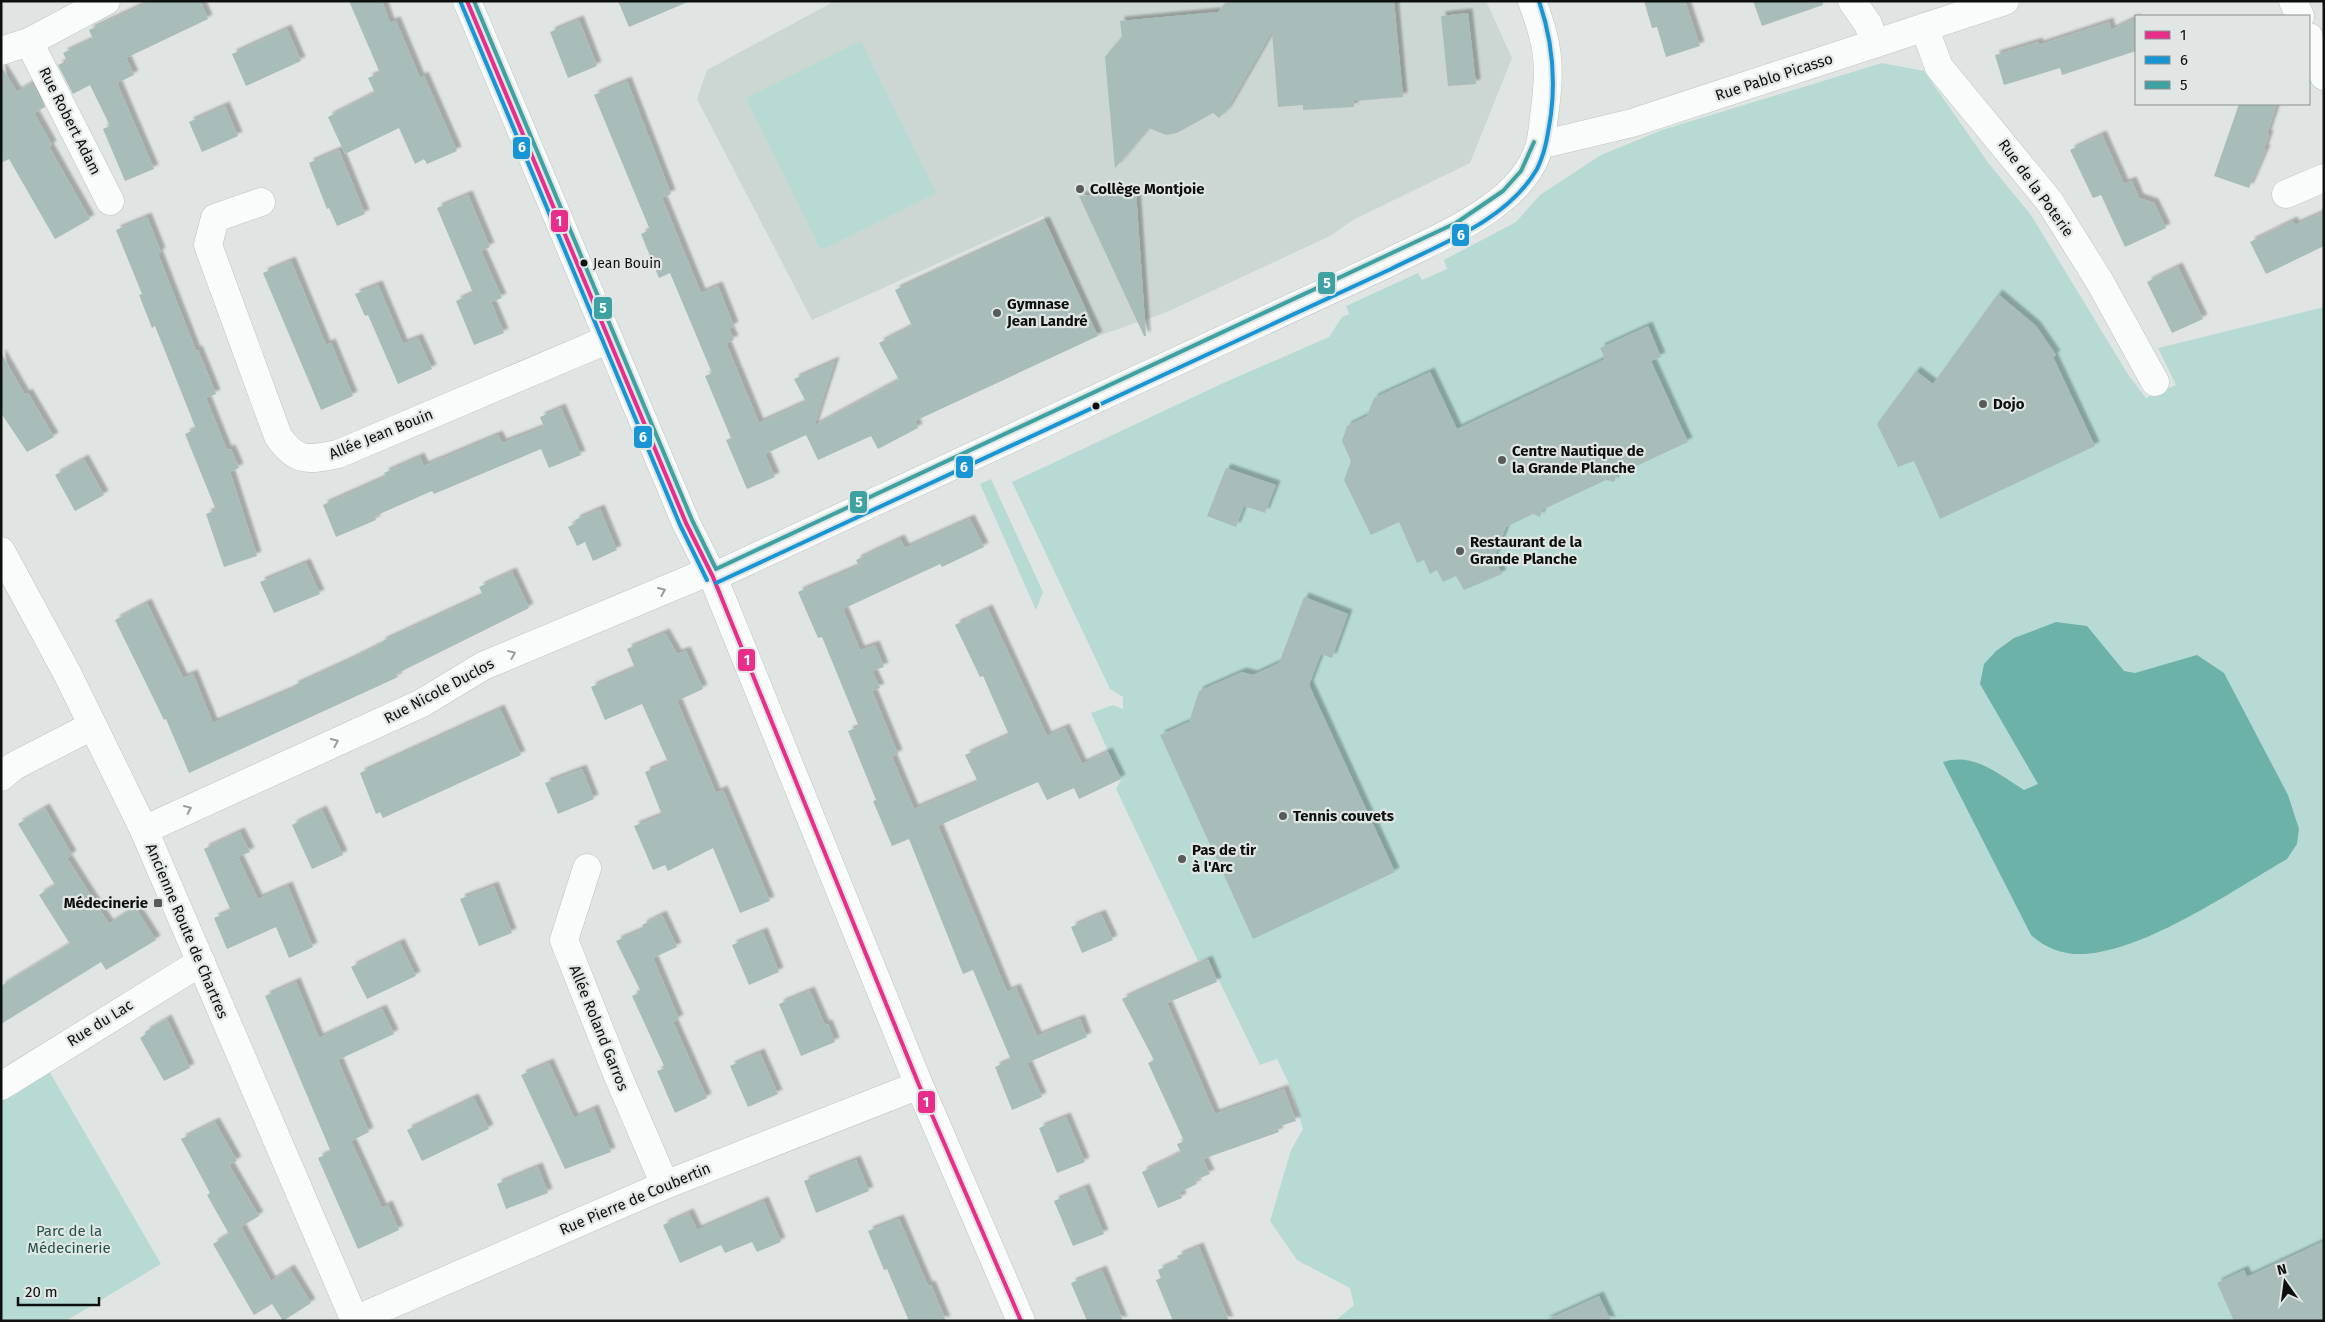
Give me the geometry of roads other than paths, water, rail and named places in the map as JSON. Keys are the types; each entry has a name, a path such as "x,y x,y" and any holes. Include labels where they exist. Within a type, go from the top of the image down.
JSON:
{"street":[{"path":"1,51 29,42 106,1"},
{"path":"467,1 686,523 712,574 919,1085 1021,1321"},
{"path":"1532,1 1548,46 1549,65 1540,145"},
{"path":"1852,1 1868,24 1875,44"},
{"name":"Rue Pablo Picasso","path":"1540,145 1632,123 2005,1"},
{"path":"2293,1 2300,15"},
{"name":"Rue de la Poterie","path":"1924,27 1939,68 2050,202 2100,282 2155,382"},
{"path":"2310,40 2324,76"},
{"name":"Rue Robert Adam","path":"29,42 110,202"},
{"name":"Rue Nicole Duclos","path":"144,830 422,703 483,666 712,574 1388,263 1471,221 1494,206 1521,182 1540,145"},
{"path":"2286,194 2324,178"},
{"name":"Allée Jean Bouin","path":"261,202 215,218 208,245 278,436 294,456 312,459 338,454 609,339"},
{"name":"Ancienne Route de Chartres","path":"1,550 67,673 144,830 355,1321"},
{"path":"1,777 14,766 92,726"},
{"name":"Allée Roland Garros","path":"587,868 564,940 618,1076 665,1185"},
{"name":"Rue du Lac","path":"1,1086 201,962"},
{"name":"Rue Pierre de Coubertin","path":"355,1321 665,1185 919,1085"}],"water":[{"path":"2056,622 2087,626 2124,671 2135,673 2197,655 2224,673 2288,795 2299,829 2297,844 2287,859 2215,902 2161,931 2135,942 2109,950 2084,954 2055,950 2042,944 2031,935 1943,762 1965,760 1975,762 1995,771 2024,790 2038,784 1980,684 1984,664 1996,651 2014,638"}],"place":[{"name":"Collège Montjoie","path":"1080,189"},
{"name":"Jean Bouin","path":"584,263"},
{"name":"Gymnase Jean Landré","path":"997,313"},
{"name":"Dojo","path":"1983,404"},
{"name":"Centre Nautique de la Grande Planche","path":"1502,460"},
{"name":"Restaurant de la Grande Planche","path":"1460,551"},
{"name":"Tennis couvets","path":"1283,816"},
{"name":"Pas de tir à l'Arc","path":"1182,859"},
{"name":"Médecinerie","path":"158,903"}],"park label":[{"name":"Parc de la Médecinerie","path":"69,1240"}]}
